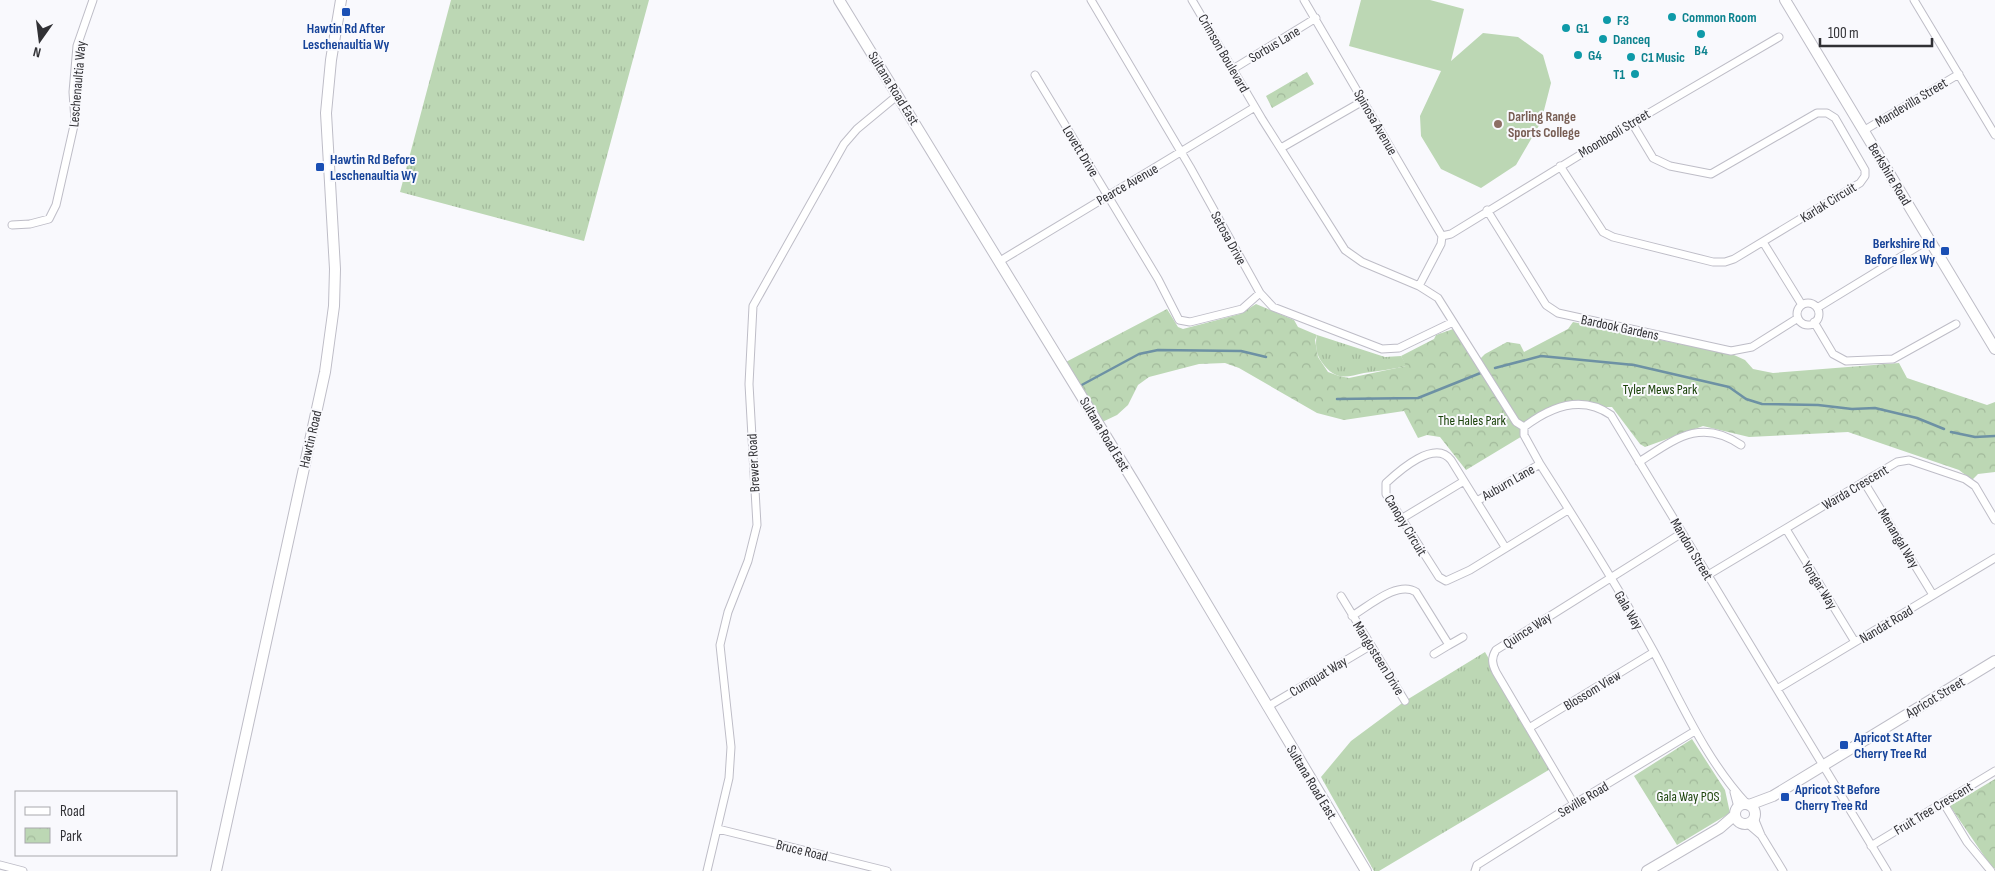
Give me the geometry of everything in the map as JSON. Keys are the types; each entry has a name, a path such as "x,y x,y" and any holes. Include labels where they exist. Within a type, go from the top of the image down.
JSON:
{"street":[{"name":"Leschenaultia Way","path":"12,225 30,224 49,219 56,206 75,121 73,92 77,46 93,0"},
{"name":"Hawtin Road","path":"216,871 325,372 334,306 335,269 326,113 331,60 341,0"},
{"name":"Sultana Road East","path":"839,0 1000,261 1366,871"},
{"name":"Setosa Drive","path":"1090,0 1181,153 1260,293 1272,307 1382,349 1399,348 1453,322"},
{"name":"Crimson Boulevard","path":"1192,0 1255,107 1338,240 1349,253 1371,266 1419,286"},
{"name":"Spinosa Avenue","path":"1304,0 1442,236"},
{"name":"Berkshire Road","path":"1785,0 1995,349"},
{"path":"1914,0 1995,135"},
{"name":"Sorbus Lane","path":"1233,69 1316,18"},
{"name":"Moonbooli Street","path":"1442,236 1451,234 1632,122 1779,37"},
{"name":"Mandevilla Street","path":"1864,130 1959,74"},
{"name":"Lovett Drive","path":"1035,76 1158,279 1182,323 1242,309 1260,293"},
{"name":"Brewer Road","path":"707,871 729,778 731,747 720,645 728,612 748,561 756,525 748,384 753,306 844,144 857,129 898,95"},
{"path":"1281,148 1364,101"},
{"name":"Pearce Avenue","path":"1000,261 1255,107"},
{"name":"Karlak Circuit","path":"1560,166 1598,228 1613,237 1713,262 1729,261 1763,242 1860,183 1865,176 1865,170 1835,118 1827,113 1817,113 1711,174 1670,166 1653,158 1632,122"},
{"name":"Bardook Gardens","path":"1487,210 1546,305 1564,315 1731,351 1752,347 1798,318"},
{"path":"1442,236 1441,244 1419,286 1438,298 1453,322"},
{"path":"1817,308 1930,240"},
{"path":"1763,242 1802,305"},
{"path":"1812,304 1817,308 1818,318 1814,322 1803,323 1798,318 1797,312 1802,305 1812,304"},
{"name":"Gala Way","path":"1453,322 1516,422 1524,429 1540,464 1654,652 1696,731 1783,871"},
{"path":"1814,322 1833,354 1846,361 1893,359 1956,324"},
{"name":"Mandon Street","path":"1524,429 1562,405 1577,404 1601,407 1611,414 1886,871"},
{"path":"1639,462 1681,435 1693,432 1716,434 1731,438 1740,445"},
{"name":"Canopy Circuit","path":"1505,547 1445,453 1431,452 1386,483 1386,494 1401,519 1438,577 1446,581 1455,578 1568,510"},
{"name":"Warda Crescent","path":"1708,575 1897,462 1909,460 1965,479 1975,486 1995,520"},
{"name":"Auburn Lane","path":"1477,501 1540,464"},
{"path":"1401,519 1464,481"},
{"name":"Menangal Way","path":"1864,482 1933,595"},
{"name":"Yongar Way","path":"1786,528 1855,642"},
{"name":"Quince Way","path":"1574,804 1496,672 1492,663 1493,654 1496,650 1610,577 1682,533"},
{"name":"Nandat Road","path":"1777,689 1995,558"},
{"name":"Mangosteen Drive","path":"1352,616 1394,591 1410,588 1416,592 1449,645"},
{"name":"Mangosteen Drive","path":"1341,596 1405,701"},
{"path":"1434,654 1463,637"},
{"name":"Cumquat Way","path":"1267,707 1370,646"},
{"name":"Blossom View","path":"1529,728 1654,652"},
{"name":"Apricot Street","path":"1647,871 1995,662"},
{"name":"Seville Road","path":"1475,871 1477,866 1574,804 1696,731"},
{"name":"Fruit Tree Crescent","path":"1871,846 1995,771"},
{"path":"1943,802 1967,842 1991,871"},
{"name":"Bruce Road","path":"718,829 887,871"},
{"path":"0,865 23,871"}],"green space":[{"path":"451,0 649,0 584,241 400,192"},
{"path":"1361,0 1430,0 1464,9 1451,61 1483,33 1518,37 1543,55 1551,83 1541,122 1516,165 1481,188 1441,169 1421,136 1420,116 1441,71 1349,46"},
{"path":"1307,72 1314,84 1272,108 1266,96"},
{"path":"1256,304 1294,320 1298,327 1317,335 1315,340 1318,357 1328,372 1349,378 1406,366 1401,356 1434,339 1436,335 1456,328 1477,362 1485,354 1507,342 1520,344 1524,352 1568,329 1573,322 1734,355 1745,360 1753,369 1773,373 1899,363 1907,378 1987,405 1995,402 1995,472 1978,474 1972,480 1959,470 1848,432 1749,437 1703,426 1645,447 1640,444 1612,407 1577,403 1530,423 1524,435 1466,470 1440,437 1427,435 1418,438 1404,411 1344,420 1317,413 1239,368 1225,363 1199,364 1149,377 1138,385 1128,405 1117,415 1098,424 1062,364 1167,309 1178,327 1183,329 1240,314"},
{"path":"1317,335 1385,357 1401,356 1407,366 1351,376 1340,376 1330,372 1319,358 1316,348"},
{"path":"1485,652 1552,768 1379,871 1374,871 1321,777 1351,741 1405,701"},
{"name":"Gala Way POS","path":"1692,739 1725,790 1730,813 1677,845 1634,776"},
{"path":"1995,779 1995,868 1993,869 1950,806"}],"waterway":[{"path":"1078,387 1139,354 1158,350 1241,351 1266,357"},
{"path":"1495,368 1541,356 1634,365 1729,387 1746,399 1762,404 1818,405 1852,409 1875,408 1917,418 1944,429"},
{"path":"1337,399 1418,398 1483,372"},
{"path":"1951,432 1975,437 1995,436"}],"place":[{"name":"Hawtin Rd After Leschenaultia Wy","path":"346,12"},
{"name":"Common Room","path":"1672,17"},
{"name":"F3","path":"1607,20"},
{"name":"G1","path":"1566,28"},
{"name":"B4","path":"1701,34"},
{"name":"Danceq","path":"1603,39"},
{"name":"G4","path":"1578,55"},
{"name":"C1 Music","path":"1631,57"},
{"name":"T1","path":"1635,74"},
{"name":"Darling Range Sports College","path":"1498,124"},
{"name":"Hawtin Rd Before Leschenaultia Wy","path":"320,167"},
{"name":"Berkshire Rd Before Ilex Wy","path":"1945,251"},
{"name":"Apricot St After Cherry Tree Rd","path":"1844,745"},
{"name":"Apricot St Before Cherry Tree Rd","path":"1785,797"}],"park label":[{"name":"Tyler Mews Park","path":"1660,389"},
{"name":"The Hales Park","path":"1472,420"}]}
